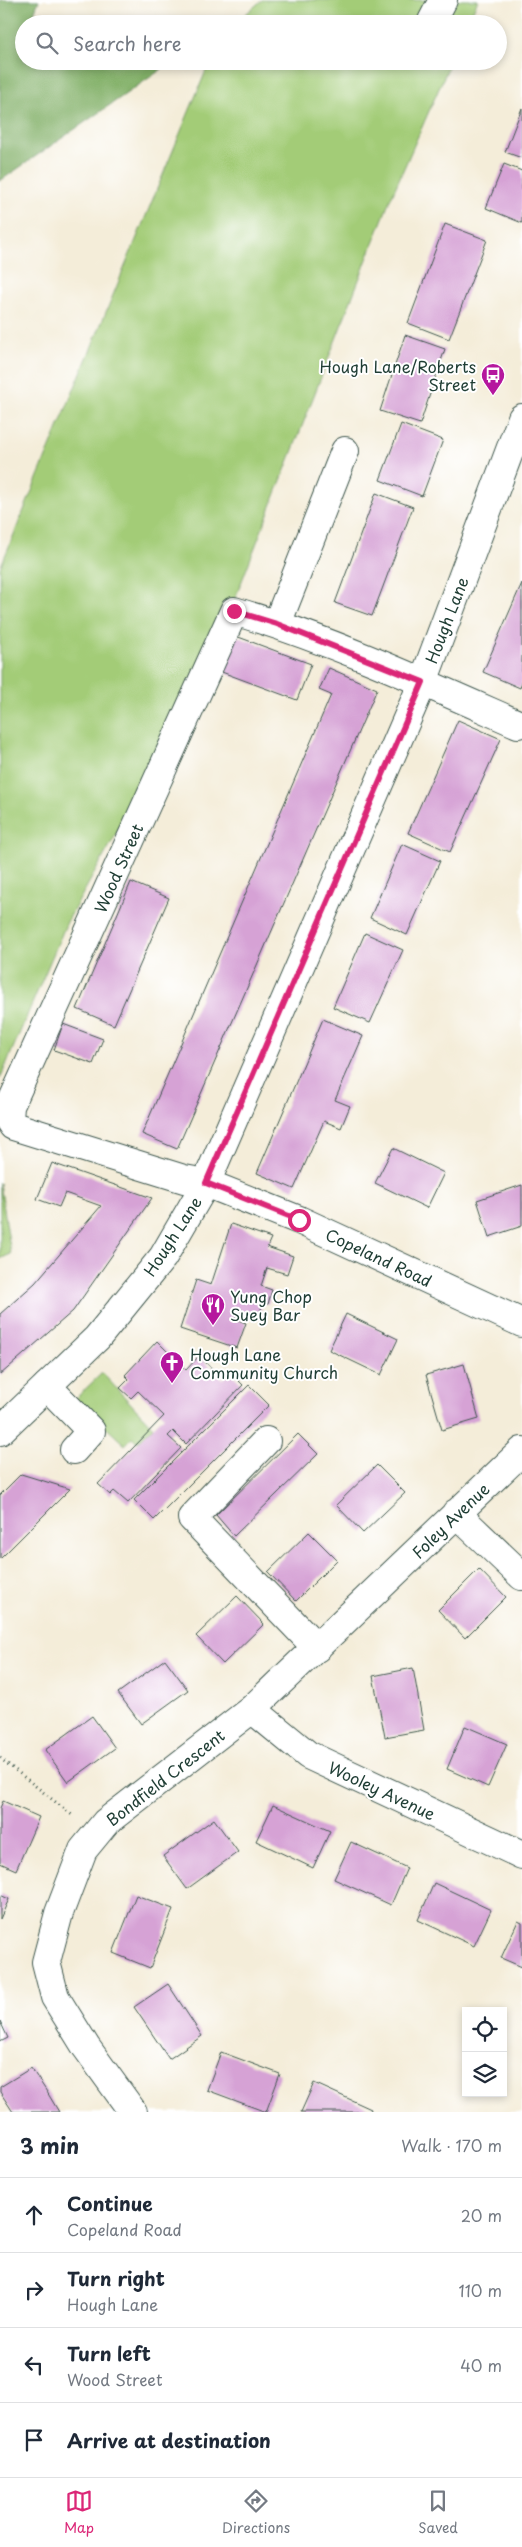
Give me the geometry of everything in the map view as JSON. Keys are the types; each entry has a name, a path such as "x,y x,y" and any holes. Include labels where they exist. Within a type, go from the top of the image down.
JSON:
{"street":[{"name":"Hough Lane","path":"0,1431 96,1338 163,1257 206,1183 423,682 522,418"},
{"path":"277,624 345,450"},
{"name":"Wood Street","path":"206,1183 184,1179 13,1126 9,1120 10,1106 234,611 277,624 423,682 518,724"},
{"name":"Copeland Road","path":"206,1183 299,1220 522,1323"},
{"path":"47,1386 91,1432 74,1450"},
{"path":"266,1441 192,1518 317,1648"},
{"name":"Foley Avenue","path":"378,1590 522,1451"},
{"path":"456,1513 522,1576"},
{"name":"Bondfield Crescent","path":"133,2112 86,2047 55,1997 46,1962 59,1913 83,1850 106,1822 252,1708 378,1590"},
{"name":"Wooley Avenue","path":"252,1708 308,1755 522,1855"}],"path":[{"path":"0,1758 96,1834"}],"green space":[{"path":"0,0 39,0 33,15 15,15 15,70 161,70 0,181"},
{"path":"262,0 478,0 471,15 244,15"},
{"path":"206,70 447,70 390,200 205,676 67,922 0,1079 0,568"},
{"path":"0,1183 11,1254 0,1259"},
{"path":"102,1373 153,1427 138,1442 132,1438 125,1445 75,1399"}],"building":[{"path":"522,108 522,158 505,152"},
{"path":"504,164 522,171 522,223 486,208"},
{"path":"445,224 487,240 449,339 408,323"},
{"path":"405,335 445,349 420,424 380,411"},
{"path":"401,424 443,440 422,496 380,480"},
{"path":"376,493 413,507 372,616 335,603"},
{"path":"522,583 522,683 520,688 483,672"},
{"path":"233,635 311,664 297,700 219,671"},
{"path":"329,668 377,689 177,1149 142,1134 331,695 319,690"},
{"path":"458,720 501,739 450,852 408,833"},
{"path":"402,844 440,861 407,935 370,918"},
{"path":"131,882 169,898 114,1025 77,1009"},
{"path":"365,933 403,950 370,1023 333,1007"},
{"path":"323,1019 363,1036 335,1100 350,1106 341,1128 324,1121 294,1189 257,1173"},
{"path":"63,1024 103,1039 93,1064 54,1050"},
{"path":"393,1148 444,1173 427,1208 375,1183"},
{"path":"52,1163 152,1198 73,1311 0,1375 0,1314 35,1283 101,1206 65,1193 59,1207 37,1199"},
{"path":"522,1185 522,1226 489,1237 477,1200"},
{"path":"231,1224 271,1238 267,1247 293,1256 287,1274 267,1268 261,1286 272,1290 268,1304 263,1303 258,1318 238,1311 235,1319 246,1323 237,1348 180,1329 196,1280 211,1285"},
{"path":"346,1314 398,1339 381,1375 329,1350"},
{"path":"157,1341 186,1370 199,1356 223,1379 230,1372 243,1385 186,1444 173,1431 168,1436 181,1448 128,1503 114,1491 110,1495 98,1484 164,1416 138,1391 131,1398 120,1388 129,1379 125,1375"},
{"path":"464,1364 479,1419 442,1430 426,1375"},
{"path":"249,1385 269,1405 154,1520 134,1500"},
{"path":"298,1434 318,1454 234,1536 216,1515"},
{"path":"377,1465 405,1493 363,1533 336,1505"},
{"path":"21,1474 70,1489 0,1559 0,1495"},
{"path":"309,1532 337,1560 296,1601 268,1572"},
{"path":"479,1569 506,1597 465,1638 438,1610"},
{"path":"237,1596 264,1624 223,1664 196,1636"},
{"path":"165,1659 188,1690 141,1724 118,1693"},
{"path":"413,1668 424,1730 385,1737 373,1676"},
{"path":"92,1716 115,1748 68,1782 45,1750"},
{"path":"465,1726 507,1744 488,1787 447,1769"},
{"path":"3,1801 39,1817 16,1870 0,1863 0,1808"},
{"path":"273,1805 330,1831 313,1868 256,1841"},
{"path":"214,1819 238,1852 187,1889 163,1856"},
{"path":"351,1842 407,1868 391,1905 334,1879"},
{"path":"434,1883 491,1910 474,1946 418,1920"},
{"path":"0,1895 9,1899 0,1919"},
{"path":"136,1895 173,1909 150,1968 113,1953"},
{"path":"518,1921 522,1923 522,1967 501,1958"},
{"path":"168,1984 202,2036 169,2059 134,2007"},
{"path":"0,2021 8,2038 0,2042"},
{"path":"221,2052 280,2074 266,2112 207,2090"},
{"path":"31,2068 59,2112 13,2112 0,2092 0,2087"},
{"path":"314,2083 371,2109 370,2112 301,2112"}],"place":[{"name":"Hough Lane/Roberts Street","path":"493,396"},
{"name":"Yung Chop Suey Bar","path":"213,1326"},
{"name":"Hough Lane Community Church","path":"172,1384"}],"route":[{"path":"234,611 277,624 423,682 206,1183 299,1220"}]}
